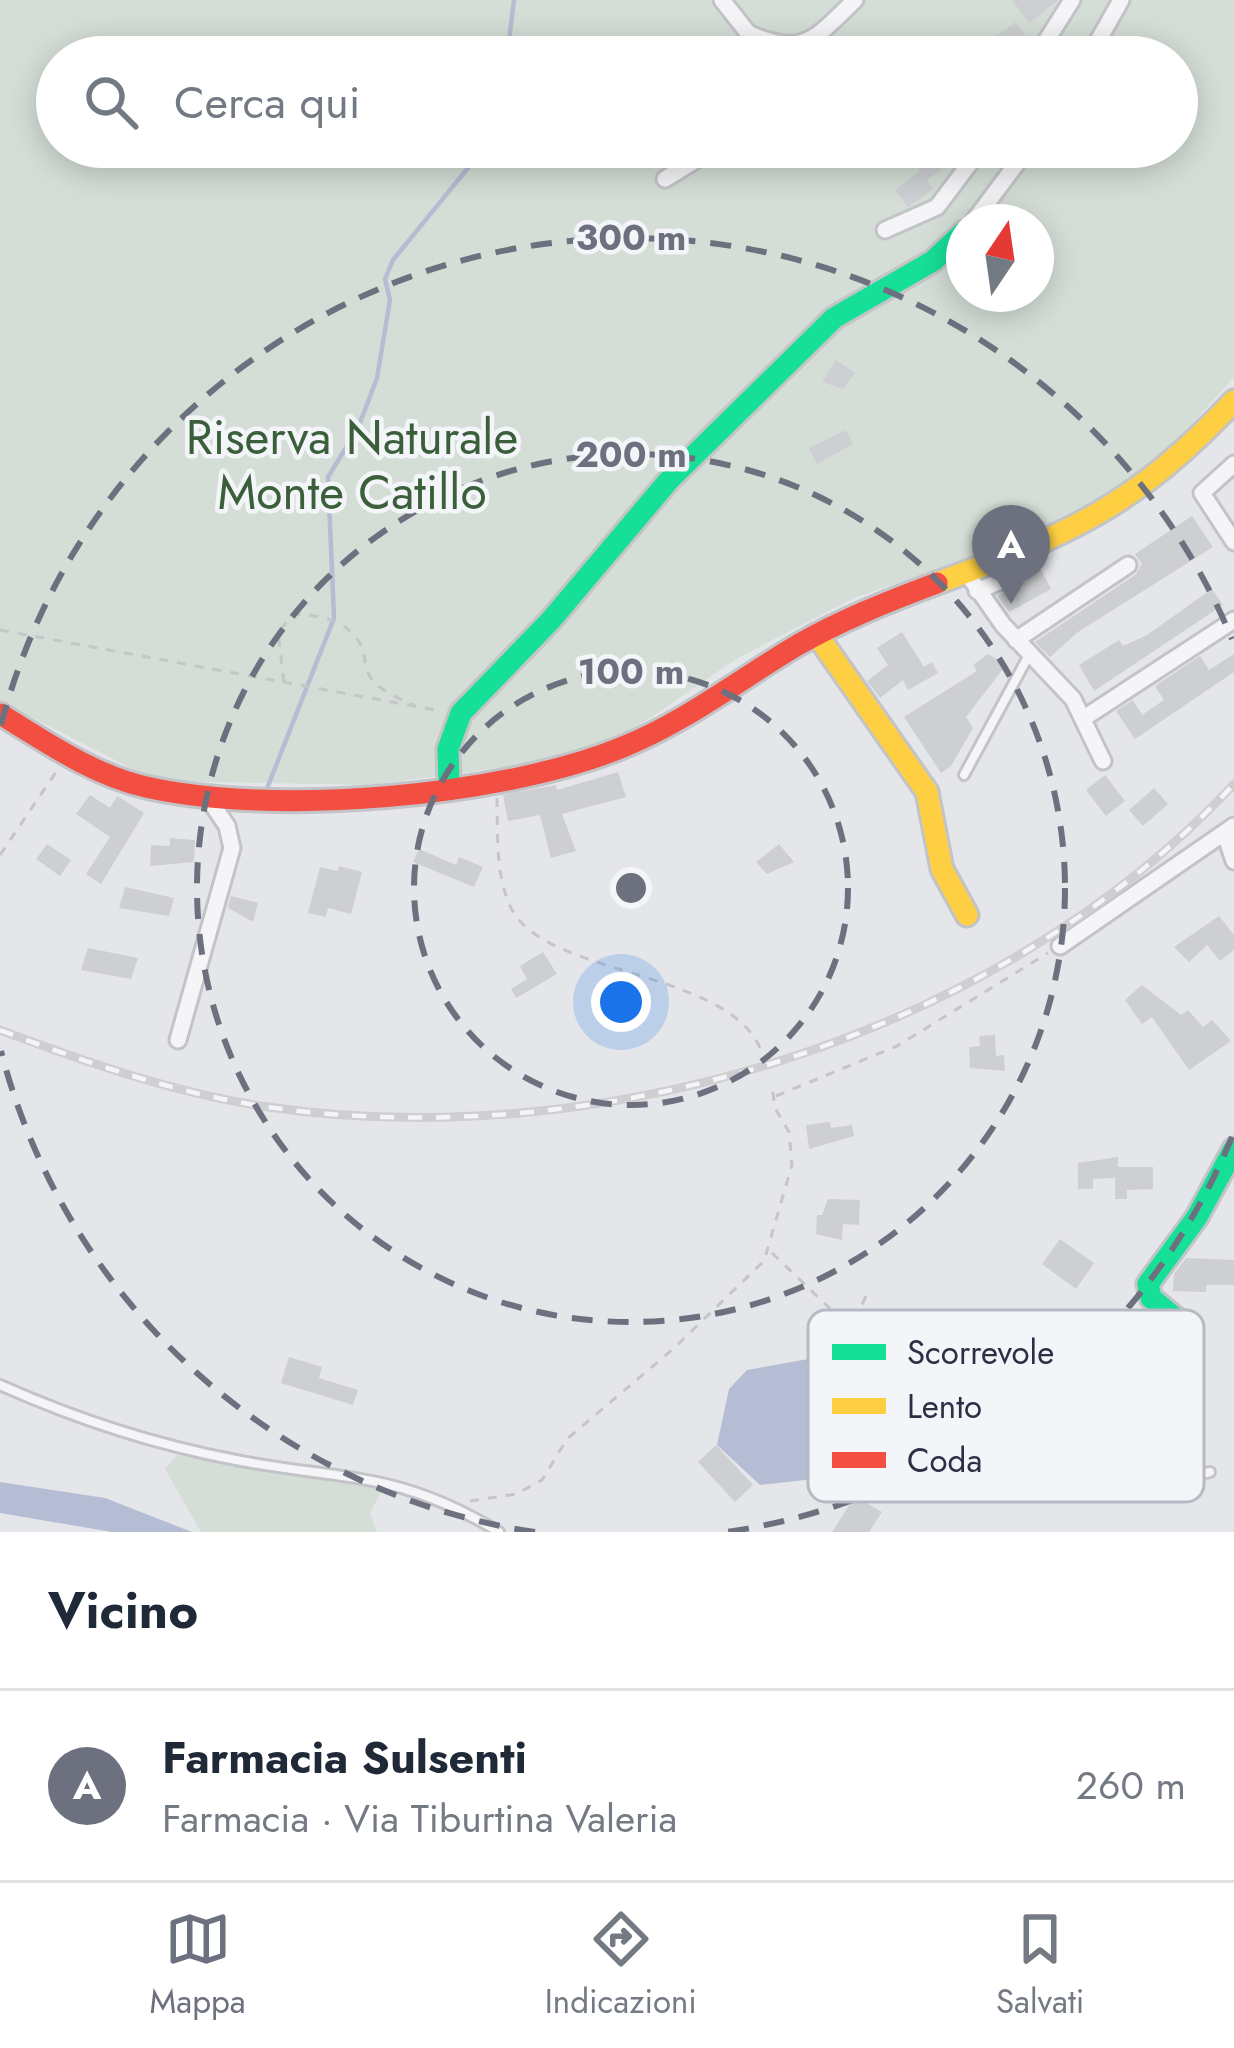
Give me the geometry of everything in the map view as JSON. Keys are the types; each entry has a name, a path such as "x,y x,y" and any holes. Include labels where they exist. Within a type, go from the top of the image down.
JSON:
{"street":[{"path":"722,0 750,36"},
{"path":"815,36 855,0"},
{"path":"1049,36 1072,0"},
{"path":"1100,36 1121,0"},
{"path":"748,33 758,36"},
{"path":"665,179 683,168"},
{"path":"885,230 937,207 966,168"},
{"path":"986,204 1013,168"},
{"path":"449,786 448,749 461,713 544,628 670,479 844,310 933,261 946,249"},
{"path":"0,714 69,754 144,787 206,795 326,797 449,786 619,749 817,634 972,581 1140,490 1177,461 1234,401"},
{"path":"1234,464 1202,493 1234,542"},
{"path":"1016,640 1128,565"},
{"path":"972,581 1015,575"},
{"path":"972,581 1016,640 1065,689 1103,761"},
{"path":"1084,718 1234,620"},
{"path":"817,634 927,792 940,861 967,914"},
{"path":"178,1040 232,848 227,826 206,795"},
{"path":"1234,827 1228,843 1234,861"},
{"path":"1060,946 1234,827"},
{"path":"1166,1310 1151,1298 1148,1284 1197,1216 1234,1150"}],"lane":[{"path":"964,775 1030,653"},
{"path":"0,1385 74,1415 203,1453 389,1481 445,1500 499,1532"},
{"path":"1204,1474 1210,1472"}],"path":[{"path":"285,684 278,669 278,633 293,614 322,615 352,631 363,649 368,674 382,689 419,708"},
{"path":"0,630 461,713"},
{"path":"0,855 69,754"},
{"path":"496,778 500,869 507,900 523,925 553,944 666,983 730,1016 756,1036 761,1050"},
{"path":"773,1097 897,1046 1060,946"},
{"path":"445,1500 516,1494 542,1480 567,1439 734,1293 769,1250 792,1165 789,1132 772,1086"},
{"path":"769,1250 832,1310"},
{"path":"860,1310 866,1296"}],"green space":[{"name":"Riserva Naturale Monte Catillo","path":"0,0 1234,0 1234,377 1148,473 1007,545 854,598 736,659 618,740 519,765 370,785 156,781 0,701"},
{"path":"177,1455 382,1490 370,1513 377,1532 201,1532 165,1469"}],"water":[{"path":"808,1359 808,1480 760,1485 717,1445 729,1389 747,1370"},
{"path":"0,1482 105,1498 192,1532 112,1532 0,1513"}],"building":[{"path":"1012,0 1058,0 1029,23"},
{"path":"1016,22 1026,36 996,36"},
{"path":"918,168 943,168 927,180 933,189 908,207 895,190 920,171"},
{"path":"836,360 855,373 843,389 822,382"},
{"path":"846,430 853,444 817,464 809,448"},
{"path":"1192,516 1213,547 1078,632 1050,657 1035,642 1135,575 1142,564 1135,554"},
{"path":"1040,568 1051,589 1009,612 997,596"},
{"path":"1212,589 1223,605 1094,691 1079,665 1119,640 1123,646 1147,635"},
{"path":"902,632 924,667 932,662 938,673 908,690 903,680 880,698 867,681 888,665 877,648"},
{"path":"988,654 1006,665 966,717 973,728 951,766 941,773 904,717 977,671 973,665"},
{"path":"1234,654 1234,672 1135,739 1116,711 1133,700 1142,715 1164,700 1155,686 1200,656 1209,670"},
{"path":"618,772 626,797 562,814 576,851 551,858 540,815 508,821 503,795 556,785 557,790"},
{"path":"1105,775 1125,801 1106,816 1086,790"},
{"path":"1154,788 1168,804 1143,826 1129,810"},
{"path":"90,795 110,808 117,796 144,813 101,884 86,874 110,837 76,814"},
{"path":"170,838 195,840 194,862 150,866 151,845 170,846"},
{"path":"47,844 71,860 60,876 36,859"},
{"path":"779,844 794,862 767,874 756,862"},
{"path":"419,849 456,865 459,857 483,867 474,887 413,862"},
{"path":"339,866 362,872 351,914 328,908 326,917 308,913 320,867 338,871"},
{"path":"125,887 174,898 169,916 119,908"},
{"path":"231,896 258,903 253,922 228,908"},
{"path":"1219,916 1234,935 1234,950 1220,961 1207,945 1189,962 1174,947"},
{"path":"88,948 138,958 131,979 81,970"},
{"path":"543,952 557,974 516,998 511,989 527,979 520,966"},
{"path":"1142,985 1181,1015 1188,1010 1203,1027 1212,1020 1231,1041 1189,1070 1152,1017 1142,1024 1125,1000"},
{"path":"995,1035 996,1056 1004,1055 1005,1071 970,1068 969,1047 980,1046 979,1036"},
{"path":"830,1122 831,1128 852,1125 854,1136 809,1149 806,1125"},
{"path":"1118,1157 1118,1167 1153,1167 1153,1189 1127,1190 1127,1199 1115,1199 1115,1178 1093,1179 1093,1189 1078,1189 1078,1163"},
{"path":"828,1199 860,1200 859,1225 843,1224 842,1240 816,1234 817,1215 822,1215"},
{"path":"1060,1239 1094,1263 1076,1289 1042,1264"},
{"path":"1186,1258 1234,1260 1234,1285 1206,1285 1206,1292 1173,1291 1174,1274"},
{"path":"289,1357 322,1367 319,1378 358,1390 353,1405 281,1383"},
{"path":"716,1445 753,1485 735,1502 698,1462"},
{"path":"851,1502 865,1502 882,1512 869,1532 832,1532"}],"waterway":[{"path":"510,36 514,0"},
{"path":"268,786 334,618 328,477 358,428 377,378 390,300 385,279 393,260 468,168"}],"railway":[{"path":"0,1030 129,1075 261,1106 390,1117 523,1113 655,1093 786,1059 912,1011 1030,948 1139,873 1234,784"}],"traffic: fast":[{"path":"449,786 448,749 461,713 551,620 670,479 834,318 946,249"},
{"path":"1166,1310 1151,1298 1148,1284 1197,1217 1234,1149"}],"traffic: slow":[{"path":"937,583 1026,549 1098,513 1165,467 1234,401"},
{"path":"817,635 927,792 942,869 967,915"}],"traffic: jam":[{"path":"0,714 107,774 198,796 321,800 452,789 573,764 623,747 690,713 813,637 937,583"}],"place":[{"name":"Farmacia Sulsenti","path":"1011,604"}]}
